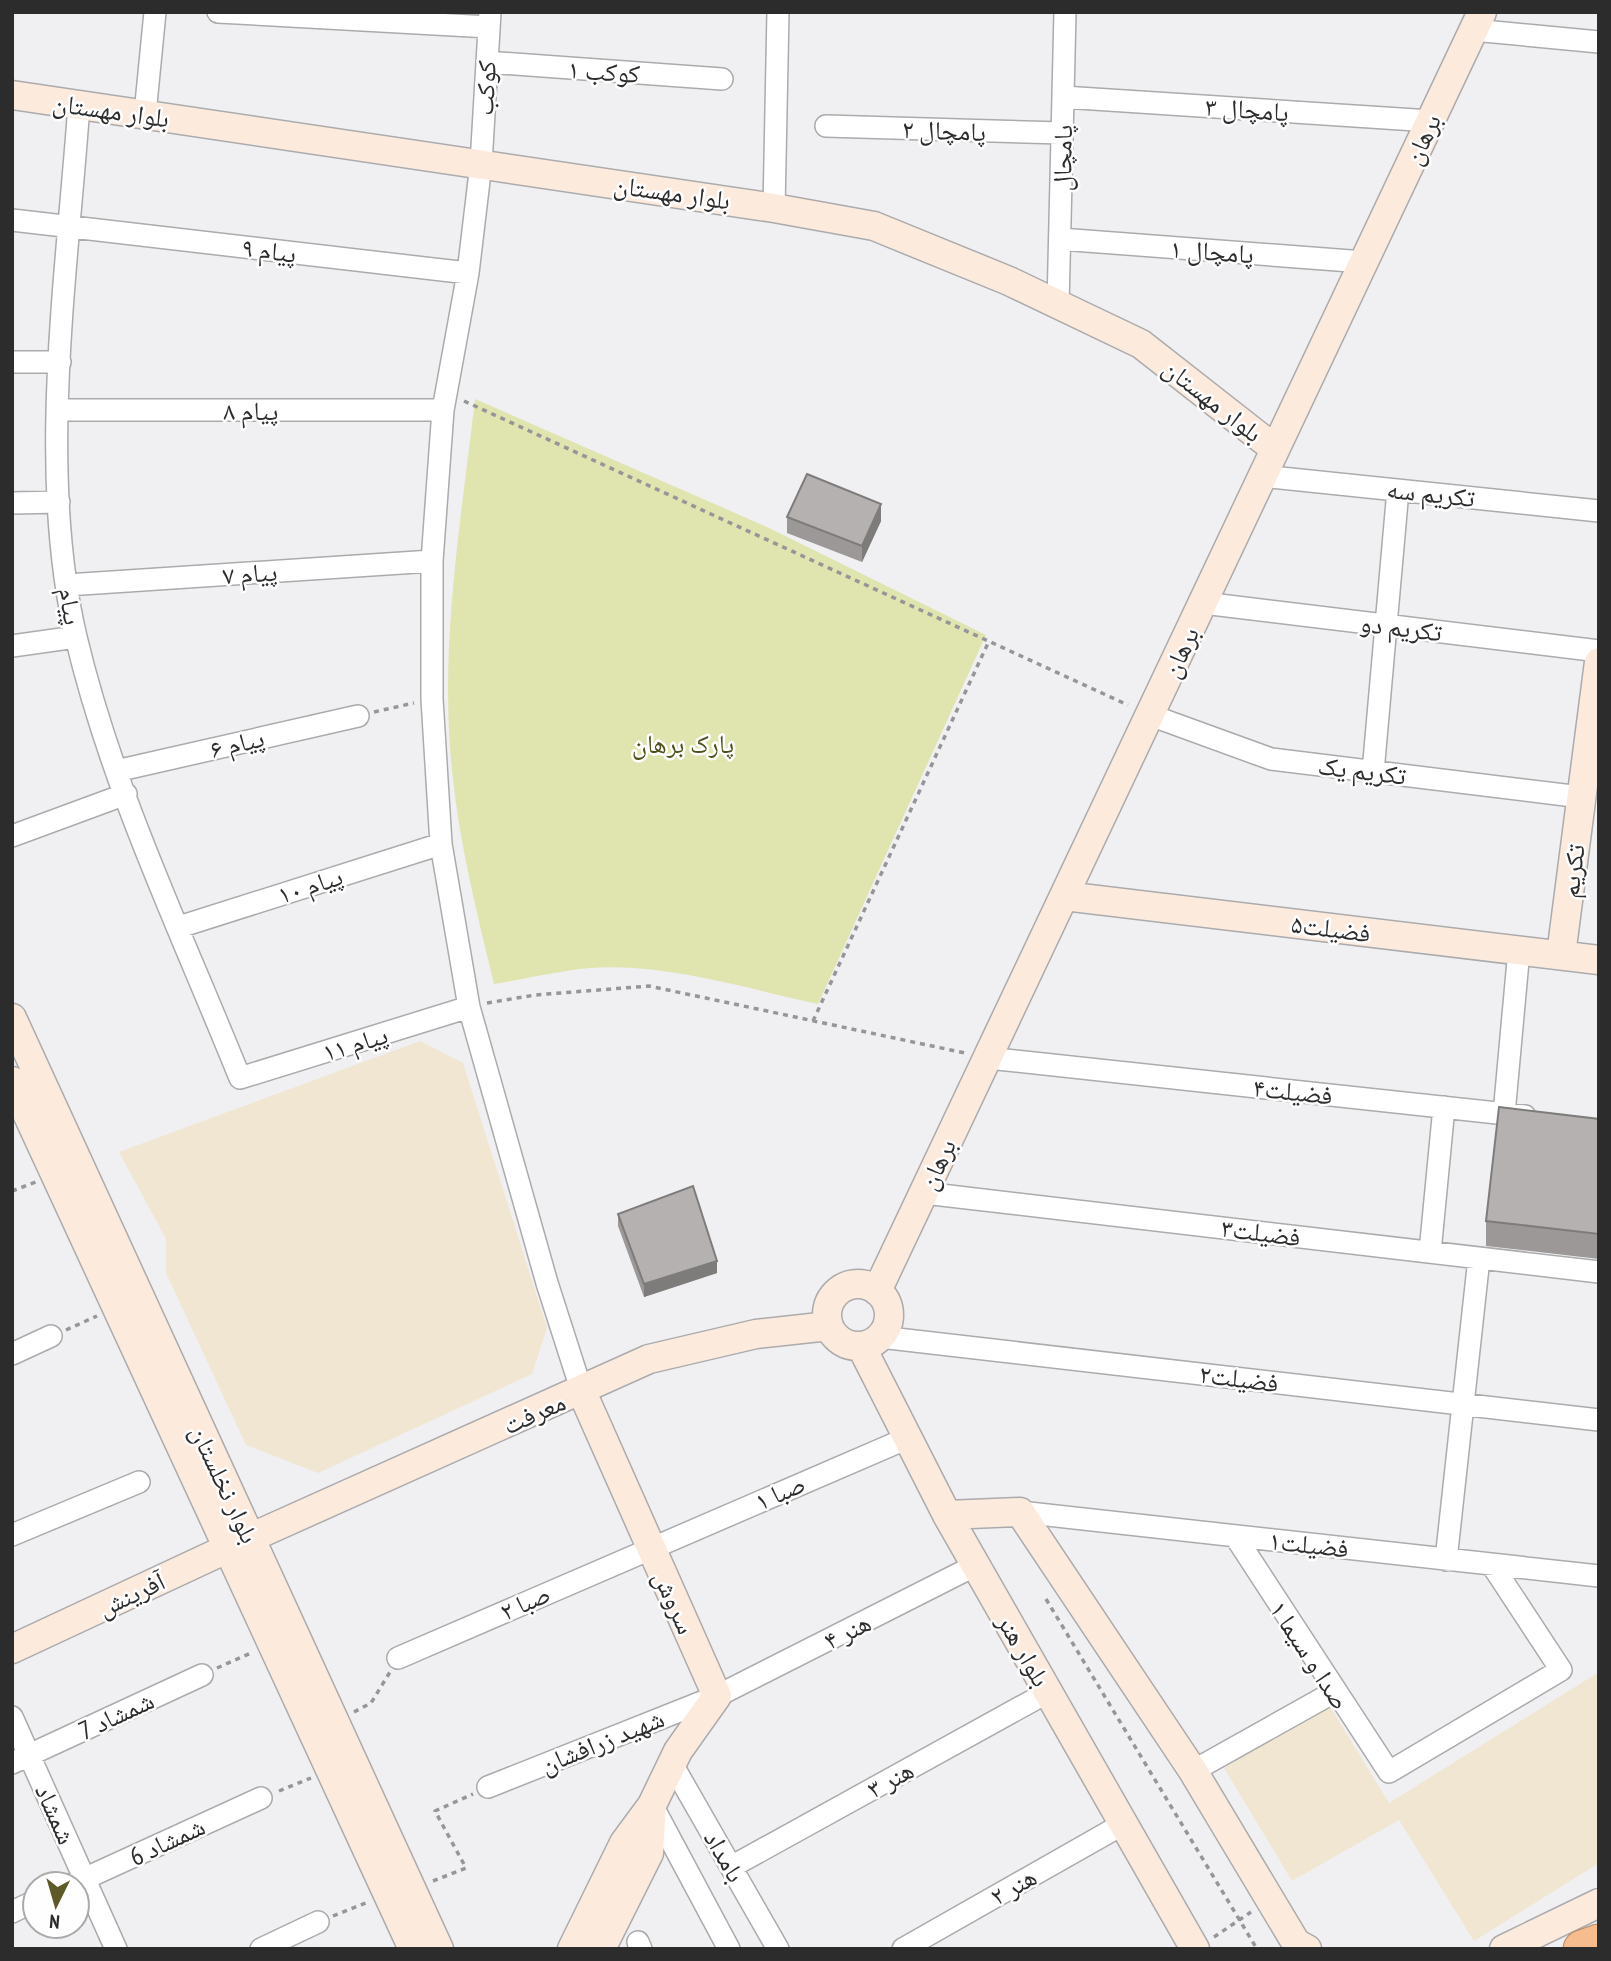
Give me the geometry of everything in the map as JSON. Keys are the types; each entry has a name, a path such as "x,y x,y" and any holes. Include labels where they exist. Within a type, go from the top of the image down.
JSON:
{"highway":[{"path":"1582,1949 1598,1946"}],"street":[{"path":"145,114 155,12"},
{"path":"218,12 489,20"},
{"path":"774,208 778,12"},
{"name":"پامچال","path":"1058,305 1065,12"},
{"name":"کوکب","path":"489,20 481,164 468,273 445,402 432,561 432,699 441,844 469,1007 547,1283 582,1392"},
{"path":"1478,21 1599,42"},
{"name":"برهان","path":"877,1291 1478,21"},
{"name":"کوکب ۱","path":"487,62 722,79"},
{"name":"بلوار مهستان","path":"12,95 774,208 874,226 1058,305 1140,344 1275,449"},
{"name":"پامچال ۳","path":"1063,97 1431,121"},
{"name":"پیام","path":"79,105 60,362 59,502 67,585 76,637 116,771 240,1078"},
{"name":"پامچال ۲","path":"826,127 1062,134"},
{"name":"پیام ۹","path":"12,220 468,273"},
{"name":"پامچال ۱","path":"1060,239 1364,262"},
{"path":"12,362 60,362"},
{"name":"پیام ۸","path":"59,410 445,402"},
{"name":"تکریم سه","path":"1262,477 1599,511"},
{"path":"1373,772 1398,490"},
{"path":"12,503 59,502"},
{"name":"پیام ۷","path":"67,585 432,561"},
{"name":"تکریم دو","path":"1203,603 1599,651"},
{"path":"12,646 76,637"},
{"name":"تکریم","path":"1561,955 1599,662"},
{"name":"تکریم یک","path":"1150,715 1271,759 1581,797"},
{"name":"پیام ۶","path":"116,771 358,716"},
{"path":"12,836 126,794"},
{"name":"پیام ۱۰","path":"179,927 441,844"},
{"name":"فضیلت۵","path":"1064,896 1599,960"},
{"path":"1504,1114 1519,950"},
{"name":"پیام ۱۱","path":"240,1078 469,1007"},
{"name":"بلوار نخلستان","path":"12,1018 238,1543 271,1643 413,1949"},
{"name":"فضیلت۴","path":"988,1058 1544,1118"},
{"name":"بلوار نخلستان","path":"12,1081 116,1307 238,1543 335,1722 439,1949"},
{"path":"1430,1252 1444,1107"},
{"name":"فضیلت۳","path":"924,1193 1599,1272"},
{"path":"1446,1560 1479,1258"},
{"path":"858,1283 877,1291 888,1308 889,1319 871,1342 845,1344 833,1335 826,1316 827,1306 839,1289 858,1283"},
{"name":"معرفت","path":"238,1543 582,1392 649,1359 756,1334 830,1326"},
{"path":"12,1354 51,1336"},
{"name":"فضیلت۲","path":"871,1342 1599,1420"},
{"name":"بلوار هنر","path":"871,1342 910,1437 947,1515 1123,1824 1201,1945"},
{"name":"سروش","path":"582,1392 717,1696"},
{"name":"صبا ۱","path":"651,1547 910,1437"},
{"path":"12,1535 139,1482"},
{"path":"947,1515 1020,1512 1193,1771 1296,1943 1307,1949"},
{"name":"فضیلت۱","path":"1020,1512 1599,1576"},
{"name":"صدا و سیما ۱","path":"1235,1536 1334,1692 1389,1772 1561,1670 1492,1564"},
{"name":"آفرینش","path":"12,1649 238,1543"},
{"name":"صبا ۲","path":"398,1658 651,1547"},
{"name":"هنر ۴","path":"717,1696 976,1566"},
{"name":"شمشاد 7","path":"21,1759 202,1675"},
{"name":"هنر ۳","path":"731,1867 1048,1692"},
{"path":"1193,1771 1334,1692"},
{"path":"572,1949 624,1843 652,1805 678,1751 717,1696"},
{"name":"شهید زرافشان","path":"488,1787 717,1696"},
{"name":"شمشاد","path":"12,1717 21,1759 74,1870"},
{"name":"بامداد","path":"672,1764 778,1949"},
{"name":"شمشاد 6","path":"91,1876 261,1798"},
{"path":"601,1949 649,1853 652,1805"},
{"name":"بامداد","path":"652,1805 729,1949"},
{"name":"هنر ۲","path":"902,1949 1123,1824"},
{"name":"شمشاد","path":"91,1903 116,1949"},
{"path":"1504,1949 1599,1903"},
{"path":"261,1949 318,1922"}],"path":[{"path":"445,402 989,641 1150,715"},
{"path":"813,1021 989,641"},
{"path":"358,716 432,699"},
{"path":"469,1007 535,995 649,986 988,1058"},
{"path":"51,1336 116,1307"},
{"path":"1045,1599 1257,1949"},
{"path":"202,1675 271,1643"},
{"path":"335,1722 372,1703 398,1658"},
{"path":"261,1798 330,1770"},
{"path":"412,1889 466,1868 435,1811 488,1787"},
{"path":"318,1922 373,1900"},
{"path":"1201,1945 1270,1900"}],"shaded area":[{"path":"420,1041 463,1063 547,1328 532,1374 318,1473 246,1445 166,1273 166,1239 119,1152"},
{"path":"1599,1672 1599,1863 1474,1941 1399,1820 1292,1881 1224,1768 1329,1705 1389,1803"}],"green space":[{"name":"پارک برهان","path":"475,399 767,527 986,635 818,1004 705,978 619,967 578,969 494,984 459,824 449,724 448,677 453,584"}],"building":[{"path":"807,474 881,504 862,546 787,517"},
{"path":"1499,1107 1599,1119 1599,1234 1486,1221"},
{"path":"693,1186 717,1261 644,1284 618,1214"}]}
